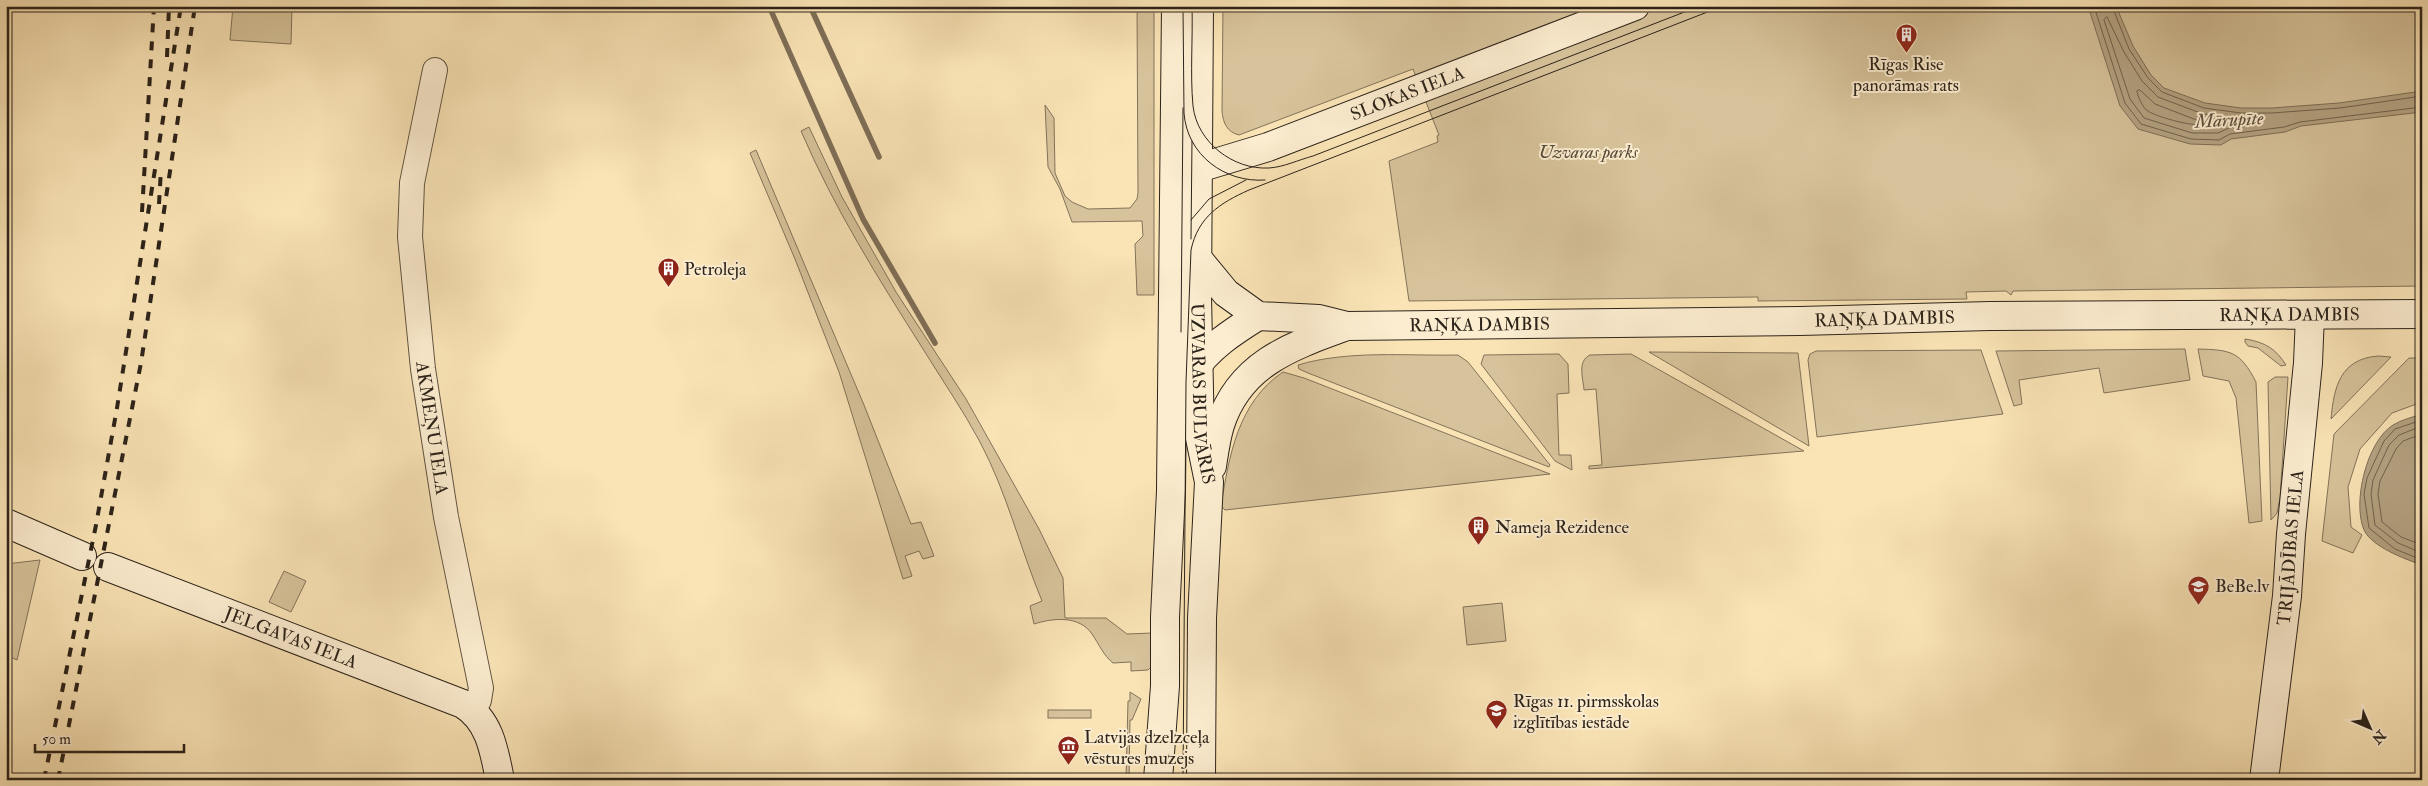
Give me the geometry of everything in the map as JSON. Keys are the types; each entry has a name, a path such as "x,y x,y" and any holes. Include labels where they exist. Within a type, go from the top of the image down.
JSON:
{"main road":[{"name":"UZVARAS BULVĀRIS","path":"1176,6 1187,171 1198,259 1200,438 1209,482 1202,618 1201,780"},
{"name":"UZVARAS BULVĀRIS","path":"1158,780 1165,686 1165,617 1173,402 1199,6"},
{"name":"SLOKAS IELA","path":"1187,171 1285,141 1635,6"},
{"path":"1173,402 1198,363 1232,332 1258,316 1226,293 1198,259"},
{"name":"RAŅĶA DAMBIS","path":"1258,316 1319,319 1347,326 1800,321 2000,316 2422,314"},
{"name":"TRIJĀDĪBAS IELA","path":"2264,780 2287,596 2290,534 2308,362 2310,315"},
{"name":"RAŅĶA DAMBIS","path":"1209,482 1220,425 1231,398 1248,376 1266,361 1297,345 1347,326"},
{"path":"6,523 82,556"},
{"name":"JELGAVAS IELA","path":"108,567 463,704 474,711"},
{"path":"474,711 492,740 500,780"}],"street":[{"name":"AKMEŅU IELA","path":"435,70 412,183 410,237 423,369 444,508 481,688 479,700 474,711"}],"green space":[{"path":"233,6 292,6 291,44 230,40"},
{"path":"1137,6 1154,6 1154,295 1137,295 1135,244 1143,236 1142,221 1072,222 1060,189 1048,167 1045,105 1054,118 1055,173 1065,196 1072,202 1088,209 1130,208 1137,199"},
{"name":"Uzvaras parks","path":"1223,6 2422,6 2422,286 2013,291 2011,295 2006,291 1966,292 1967,299 1758,301 1758,297 1409,301 1389,161 1438,142 1437,136 1439,135 1413,69 1239,135 1235,134 1231,132 1225,123 1222,111"},
{"path":"809,127 842,197 896,292 966,399 1039,529 1063,578 1065,618 1106,618 1127,634 1152,633 1152,666 1148,670 1131,671 1131,662 1113,663 1087,628 1073,621 1049,620 1034,624 1030,606 1042,601 990,461 967,418 890,296 842,215 801,131"},
{"path":"756,150 864,405 911,524 921,522 934,556 923,559 919,551 905,556 912,576 903,579 839,372 795,259 750,153"},
{"path":"2245,339 2269,347 2286,365 2281,366 2258,348 2248,346"},
{"path":"2185,349 2190,380 2104,393 2099,368 2019,380 2022,404 2014,406 1996,351"},
{"path":"2198,349 2219,350 2233,354 2245,364 2256,382 2262,521 2249,523 2236,398 2229,381 2203,376"},
{"path":"1981,350 2003,414 1817,437 1808,360 1810,354 1816,351"},
{"path":"1649,352 1798,353 1809,446"},
{"path":"1559,354 1568,364 1569,393 1557,394 1559,455 1571,455 1572,470 1555,461 1481,364 1484,355"},
{"path":"1631,354 1804,451 1589,469 1589,466 1602,465 1596,389 1584,390 1583,361 1590,355"},
{"path":"1458,355 1468,362 1550,465 1549,467 1308,373 1299,369 1298,365 1337,357"},
{"path":"2391,357 2331,419 2334,396 2341,377 2355,363 2365,358"},
{"path":"2409,358 2422,358 2422,402 2392,413 2360,449 2348,487 2351,527 2362,535 2353,553 2322,541 2334,434"},
{"path":"1283,372 1304,378 1550,474 1225,510 1221,506 1224,487 1238,432 1255,399 1268,384"},
{"path":"2275,377 2288,377 2280,498 2277,513 2271,520 2268,382"},
{"path":"40,560 17,660 6,655 6,564"},
{"path":"284,571 306,581 291,612 269,602"},
{"path":"1502,603 1506,641 1467,645 1463,607"},
{"path":"1130,692 1141,699 1132,720 1130,720 1129,780 1126,780 1128,701 1130,701"},
{"path":"1048,710 1091,710 1091,718 1048,718"}],"water":[{"name":"Mārupīte","path":"2088,6 2116,6 2133,46 2151,75 2164,88 2205,103 2241,108 2272,108 2339,103 2422,91 2422,112 2301,126 2285,132 2231,139 2221,145 2190,144 2138,129 2120,106"},
{"path":"2422,414 2422,565 2390,552 2374,542 2364,530 2360,504 2364,473 2376,444 2393,425"}],"waterway":[{"path":"769,6 863,219 935,343"},
{"path":"810,6 879,157"}],"tram line":[{"path":"1183,6 1184,113 1192,142 1200,153 1223,171 1236,177 1250,180 1265,180"},
{"path":"1192,6 1192,81 1193,106 1196,119 1209,142 1230,159 1242,164 1269,168 1286,165 1313,156 1700,6"},
{"path":"1183,780 1186,382 1191,250 1194,238 1205,220 1220,206 1249,190 1723,6"},
{"path":"1181,332 1183,108"},
{"path":"1191,239 1192,141"},
{"path":"1191,220 1209,199 1246,180"}],"railway":[{"path":"142,212 154,6"},
{"path":"167,57 169,6"},
{"path":"44,780 96,525 117,408 181,6"},
{"path":"58,780 141,363 195,6"},
{"path":"159,204 161,169"}],"place":[{"name":"Rīgas Rise panorāmas rats","path":"1906,53"},
{"name":"Petroleja","path":"668,288"},
{"name":"Nameja Rezidence","path":"1479,546"},
{"name":"BeBe.lv","path":"2199,605"},
{"name":"Rīgas 11. pirmsskolas izglītības iestāde","path":"1497,730"},
{"name":"Latvijas dzelzceļa vēstures muzejs","path":"1068,766"}]}
